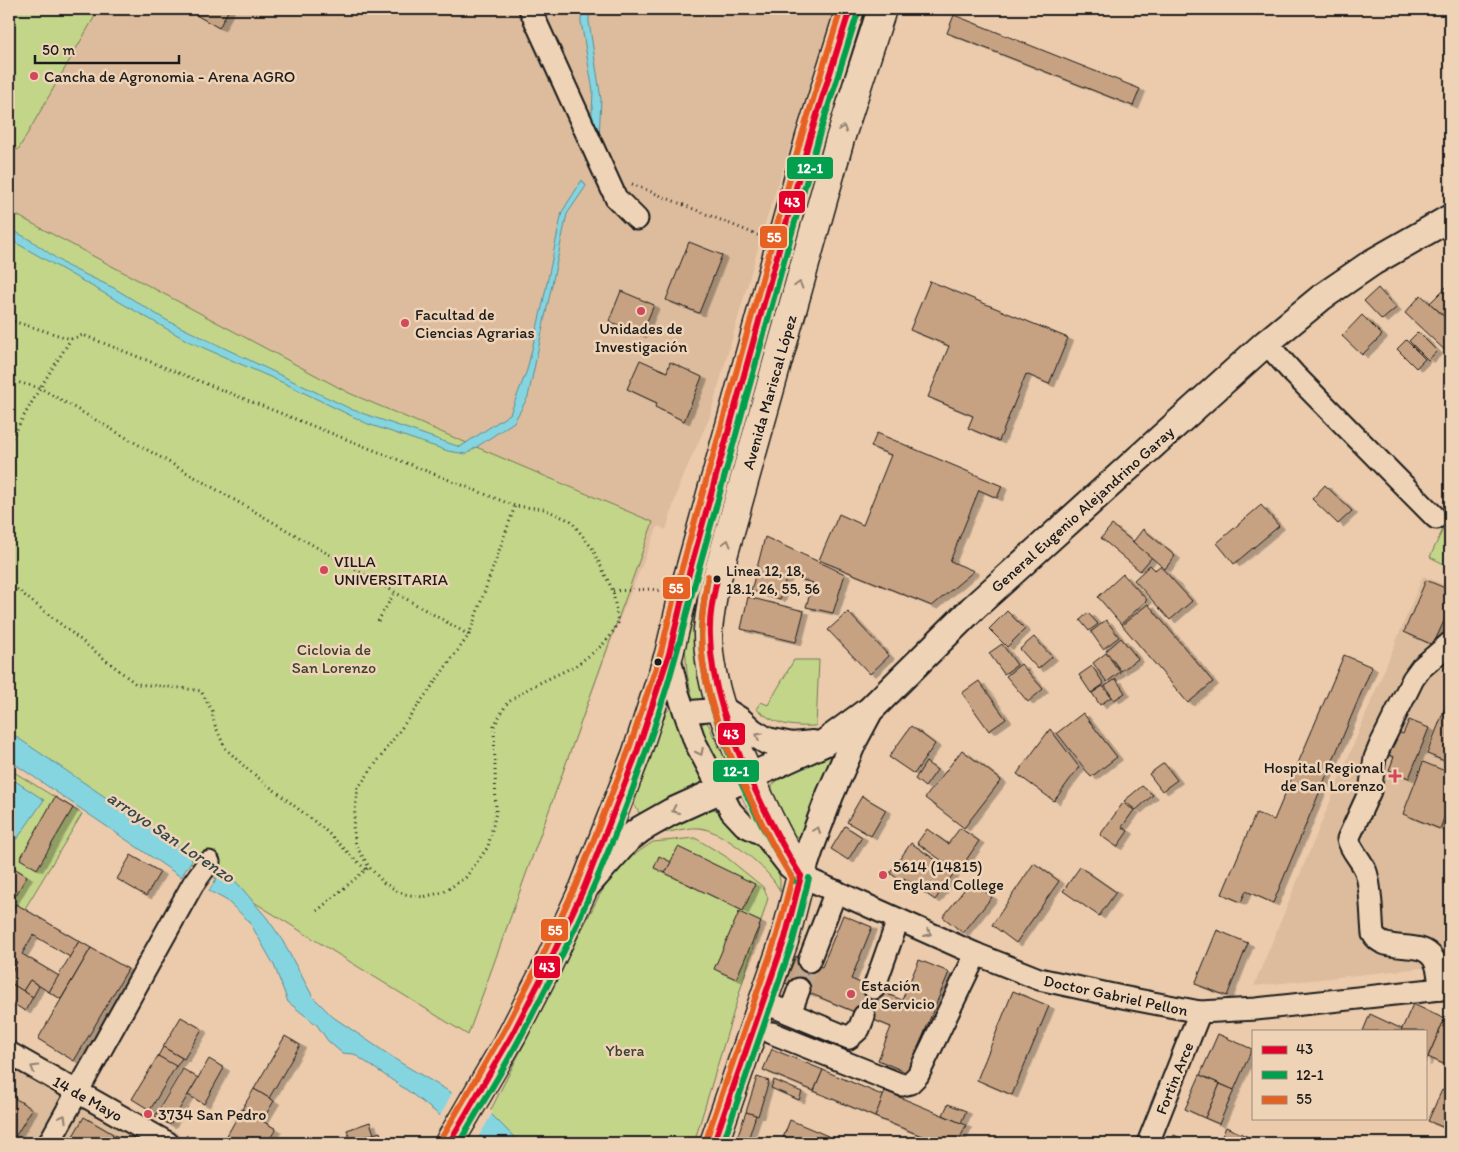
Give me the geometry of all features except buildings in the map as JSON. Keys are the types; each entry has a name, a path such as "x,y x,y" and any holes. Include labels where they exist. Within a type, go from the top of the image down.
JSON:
{"highway":[{"name":"Avenida Mariscal López","path":"449,1143 548,965 584,888 636,755 669,654 683,594 810,137 850,9"},
{"name":"Avenida Mariscal López","path":"802,876 779,839 721,709 711,659 708,630 713,592 840,139 882,9"},
{"path":"714,1143 785,938 802,876"}],"main road":[{"name":"General Eugenio Alejandrino Garay","path":"802,876 830,795 854,740 870,710 972,609 1266,343 1322,297 1373,262 1450,218"},
{"path":"721,709 767,741 792,746 824,743"},
{"path":"584,888 628,839 642,829 671,812 824,743 870,710"}],"street":[{"path":"530,9 616,198 637,219"},
{"path":"1266,343 1294,374 1436,518"},
{"path":"1445,988 1434,959 1429,953 1414,947 1381,943 1375,939 1366,871 1362,863 1354,855 1348,839 1370,791 1375,758 1413,679 1421,668 1450,643"},
{"name":"Doctor Gabriel Pellon","path":"669,654 695,742 719,790 739,821 764,835 789,867 802,876 976,954 1039,979 1122,998 1200,1012 1256,1009 1445,988"},
{"path":"685,712 721,709"},
{"path":"49,1143 193,884 209,862"},
{"path":"809,961 836,891"},
{"path":"874,988 898,920"},
{"path":"772,1033 902,1085 910,1083 918,1075 976,954"},
{"path":"790,1013 799,989"},
{"path":"763,1002 849,1038 859,1029 864,1016"},
{"name":"Fortin Arce","path":"1148,1143 1200,1012"},
{"name":"14 de Mayo","path":"9,1053 168,1143"}],"path":[{"path":"604,172 768,239"},
{"path":"9,320 71,339 83,335 515,506 544,509 571,521 592,548 613,591 618,623 609,638 575,666 529,688 507,703 494,726 496,812 488,847 466,878 444,892 423,897 404,894 385,884 369,867 356,846 353,826 358,788 468,635 515,506"},
{"path":"9,442 71,339"},
{"path":"9,380 40,388 468,635"},
{"path":"9,582 136,684 201,691 212,711 214,723 225,748 246,768 324,829 366,870"},
{"path":"613,591 651,589 683,594"},
{"path":"378,621 395,592"},
{"path":"317,911 369,867"}],"shaded area":[{"name":"VILLA UNIVERSITARIA","path":"9,9 835,9 765,224 709,419 680,483 666,530 658,526 618,623 468,1035 9,750"},
{"name":"Hospital Regional de San Lorenzo","path":"1423,576 1450,587 1450,965 1254,986"},
{"path":"9,1050 170,1143 9,1143"}],"green space":[{"name":"Cancha de Agronomia - Arena AGRO","path":"9,9 99,9 18,150 9,144"},
{"path":"862,9 870,9 725,511 706,702 693,701 687,674 685,645 689,619 773,309"},
{"name":"Ciclovia de San Lorenzo","path":"9,211 349,393 653,522 468,1035 9,750"},
{"path":"1450,514 1450,567 1430,557"},
{"path":"794,660 819,660 816,726 784,724 770,719 756,709 761,702 768,705"},
{"path":"672,707 705,781 673,796 644,813 639,813 634,804 662,721 667,711"},
{"path":"706,722 718,748 726,756 732,771 722,775 712,762 700,725"},
{"path":"834,751 801,836 792,836 786,827 772,786 775,782"},
{"path":"9,769 82,814 9,935"},
{"path":"712,808 717,811 735,833 742,838 760,844 778,869 780,892 775,883 757,863 745,852 720,835 699,828 661,833 693,815"},
{"name":"Ybera","path":"695,838 725,856 763,887 768,898 694,1143 474,1143 599,896 620,864 653,842"}],"water":[{"path":"581,9 589,9 589,22 601,99 599,138 591,133 593,91 581,22"},
{"path":"582,180 586,186 567,214 528,397 514,422 466,454 448,451 368,424 286,384 188,341 9,239 9,228 32,241 67,266 114,288 166,320 353,410 460,447 510,414 527,370 562,212"},
{"path":"9,732 194,857 181,877 9,760"},
{"path":"9,777 44,800 17,839 9,834"},
{"path":"222,869 240,886 267,918 281,938 313,997 333,1017 401,1063 455,1095 442,1117 354,1054 342,1053 328,1041 317,1025 288,1002 274,965 249,921 226,900 209,891"},
{"path":"488,1111 520,1143 492,1143 476,1134"}],"pier":[{"path":"453,1091 457,1093 457,1096 444,1118 440,1119 439,1118"},
{"path":"489,1109 493,1112 478,1138 474,1136 474,1133 486,1110"}],"tunnel":[{"path":"799,989 809,961"},
{"path":"864,1016 874,988"}],"transit line":[{"name":"55","path":"441,1139 504,1031 540,961 576,885 628,752 661,652 675,593 802,135 841,9"},
{"name":"43","path":"449,1143 512,1035 548,965 584,888 636,755 669,654 683,595 810,137 850,9"},
{"name":"12-1","path":"459,1143 513,1051 573,933 620,823 641,767 676,654 818,139 858,12"},
{"name":"55","path":"706,1140 777,935 792,878 760,820 736,767 710,699 701,641 708,576"},
{"name":"12-1","path":"708,577 702,612 701,634 703,664 709,695 719,728 747,795 762,826 794,881"},
{"name":"43","path":"717,579 711,614 710,636 714,674 723,710 736,746 768,818 801,876"},
{"name":"43","path":"714,1143 785,938 801,876"},
{"name":"12-1","path":"723,1143 793,941 809,878"}],"place":[{"name":"Cancha de Agronomia - Arena AGRO","path":"34,76"},
{"name":"Unidades de Investigación","path":"641,311"},
{"name":"Facultad de Ciencias Agrarias","path":"405,323"},
{"name":"VILLA UNIVERSITARIA","path":"324,570"},
{"name":"Linea 12, 18, 18.1, 26, 55, 56","path":"717,579"},
{"name":"Hospital Regional de San Lorenzo","path":"1395,776"},
{"name":"5614 (14815) England College","path":"883,875"},
{"name":"Estación de Servicio","path":"851,994"},
{"name":"3734 San Pedro","path":"148,1114"}],"water label":[{"name":"arroyo San Lorenzo","path":"171,837"}]}
